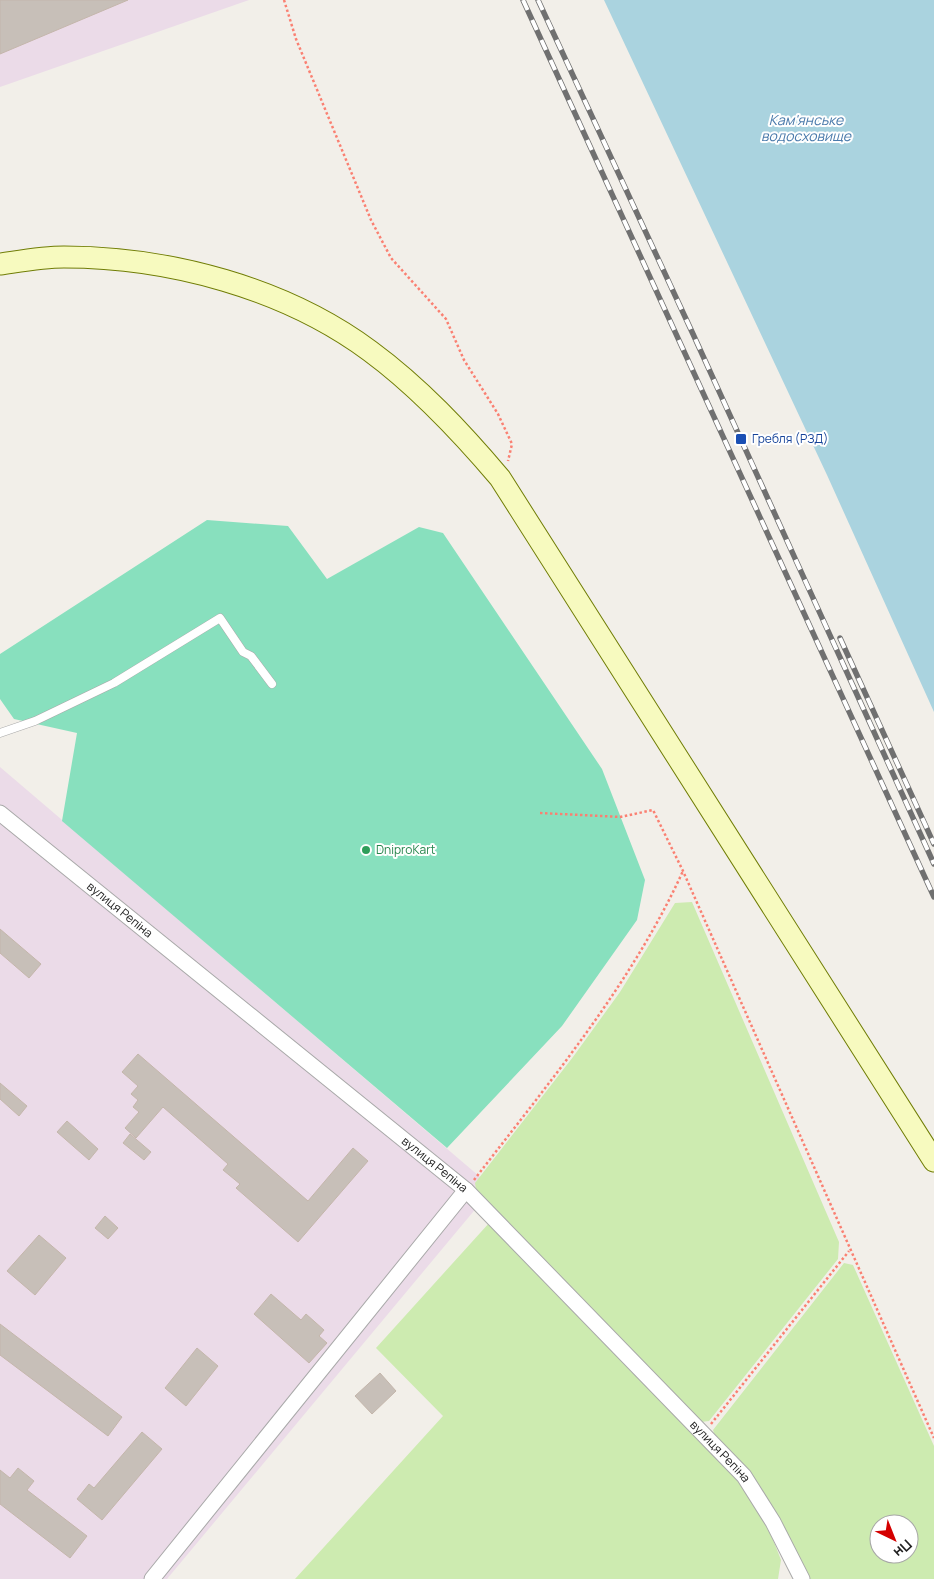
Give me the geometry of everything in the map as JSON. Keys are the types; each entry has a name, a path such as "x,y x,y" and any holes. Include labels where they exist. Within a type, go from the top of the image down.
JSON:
{"main road":[{"path":"0,264 62,257 124,259 189,270 248,289 314,316 370,351 425,398 463,434 500,478 934,1161"}],"street":[{"name":"вулиця Репіна","path":"0,813 466,1190 744,1476 773,1522 802,1579"},
{"path":"152,1579 466,1190"}],"lane":[{"path":"0,733 35,721 114,683 220,618 243,652 251,656 272,684"}],"path":[{"path":"284,0 296,39 371,220 392,258 446,319 464,360 498,414 512,444 507,465 500,478"},
{"path":"540,813 620,817 653,810 683,871 849,1251 934,1438"},
{"path":"466,1190 617,990 662,918 683,871"},
{"path":"704,1433 849,1251"}],"shaded area":[{"path":"0,0 249,0 0,87"},
{"path":"0,767 493,1188 167,1579 0,1579"}],"green space":[{"name":"DniproKart","path":"207,520 288,526 327,579 419,527 443,533 602,769 645,880 637,920 562,1026 447,1148 62,821 77,733 14,719 0,699 0,654"},
{"path":"692,902 839,1242 838,1259 709,1421 701,1422 476,1189 475,1183 573,1057 620,992 675,903"},
{"path":"490,1222 739,1481 767,1524 781,1560 778,1579 295,1579 443,1416 376,1348"},
{"path":"844,1263 853,1265 934,1446 934,1579 810,1579 794,1547 715,1436 713,1430"}],"water":[{"name":"Кам'янське водосховище","path":"604,0 934,0 934,712 827,475"}],"building":[{"path":"0,0 128,0 0,54"},
{"path":"0,929 41,964 29,978 0,953"},
{"path":"138,1054 308,1201 353,1148 368,1161 298,1242 236,1188 240,1184 223,1170 228,1164 163,1107 136,1138 125,1128 139,1112 133,1107 138,1100 131,1094 138,1086 122,1072"},
{"path":"0,1083 27,1106 19,1116 0,1099"},
{"path":"67,1121 98,1149 89,1160 57,1132"},
{"path":"130,1134 151,1152 144,1160 123,1143"},
{"path":"105,1216 118,1228 108,1239 95,1228"},
{"path":"39,1235 66,1258 35,1295 7,1271"},
{"path":"271,1294 301,1320 306,1314 324,1330 319,1336 327,1343 309,1363 254,1314"},
{"path":"0,1324 122,1417 108,1436 0,1355"},
{"path":"197,1348 218,1366 186,1406 165,1388"},
{"path":"380,1373 396,1391 372,1414 355,1396"},
{"path":"142,1432 162,1449 102,1520 77,1499 89,1484 94,1488"},
{"path":"18,1468 34,1481 27,1490 87,1536 70,1558 0,1504 0,1470 10,1478"}],"railway":[{"path":"523,0 934,897"},
{"path":"538,0 693,334 934,864"},
{"path":"840,638 934,844"}],"place":[{"name":"Гребля (РЗД)","path":"741,439"},
{"name":"DniproKart","path":"366,850"}]}
